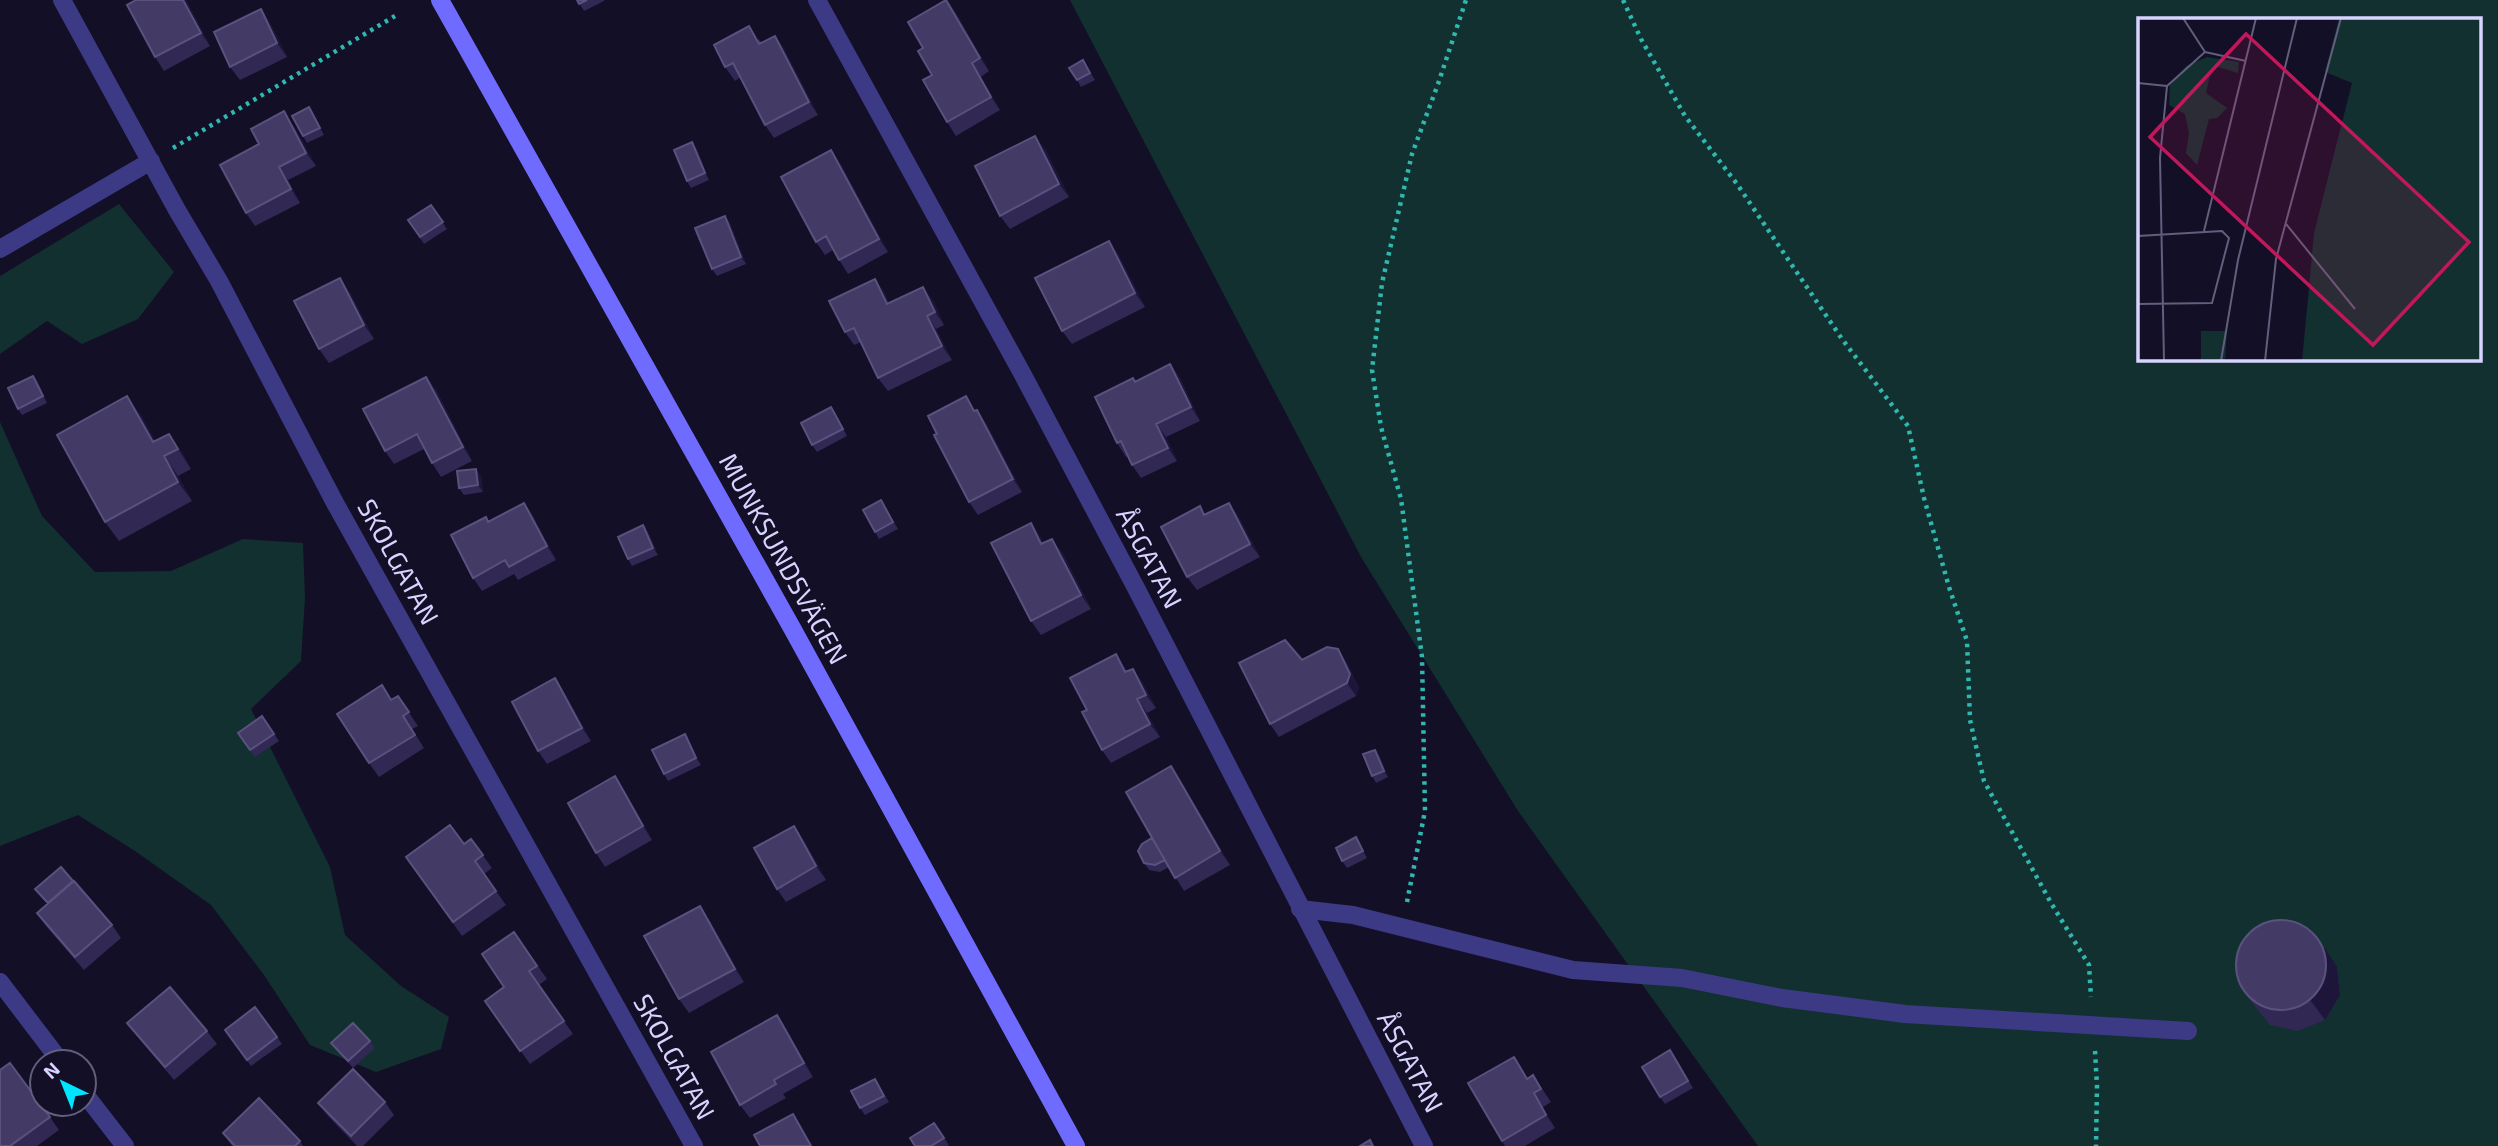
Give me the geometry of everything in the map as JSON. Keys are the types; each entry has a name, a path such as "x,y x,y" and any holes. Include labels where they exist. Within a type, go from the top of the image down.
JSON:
{"street":[{"name":"SKOLGATAN","path":"62,0 219,281 368,563 694,1146"},
{"name":"MUNKSUNDSVÄGEN","path":"440,0 792,628 1076,1146"},
{"name":"ÅSGATAN","path":"817,0 1054,434 1424,1146"},
{"path":"0,248 151,161"},
{"path":"1300,909 1353,915 1573,970 1682,978 1782,998 1905,1014 2188,1031"},
{"path":"0,982 50,1048"},
{"path":"98,1111 125,1146"}],"path":[{"path":"1402,927 1424,811 1422,657 1401,499 1381,427 1373,370 1382,283 1412,154 1466,0"},
{"path":"1623,0 1641,39 1685,116 1737,184 1842,340 1908,426 1927,511 1967,641 1970,720 1984,781 2051,903 2089,965 2097,1086 2096,1146"},
{"path":"151,161 395,16"}],"green space":[{"path":"1070,0 2498,0 2498,1146 1758,1146 1518,811 1361,557"},
{"path":"119,204 174,272 138,319 82,344 47,321 0,354 0,276"},
{"path":"0,422 42,516 95,572 171,571 243,539 303,543 305,598 301,661 251,709 330,867 345,935 401,986 449,1017 441,1049 376,1072 310,1045 264,975 211,905 135,851 78,815 0,846"}],"building":[{"path":"136,0 183,0 201,33 155,57 127,5"},
{"path":"946,0 980,58 972,63 991,97 947,122 923,80 932,75 918,51 923,48 908,22"},
{"path":"261,9 277,43 230,67 214,32"},
{"path":"749,26 759,44 775,36 809,102 765,125 733,63 725,67 714,45"},
{"path":"1083,60 1090,73 1077,80 1069,68"},
{"path":"309,107 320,128 303,136 292,116"},
{"path":"284,111 306,153 279,167 291,189 246,213 220,165 259,144 251,129"},
{"path":"1035,136 1059,184 1000,216 975,166"},
{"path":"692,142 705,173 687,181 674,150"},
{"path":"831,150 879,239 839,260 826,236 816,242 781,177"},
{"path":"431,205 443,222 420,237 408,220"},
{"path":"725,216 741,257 712,269 695,228"},
{"path":"1109,241 1135,293 1062,331 1035,278"},
{"path":"340,278 364,325 319,349 294,301"},
{"path":"875,279 887,304 923,287 935,312 927,316 942,346 878,378 854,328 845,332 829,301"},
{"path":"1170,364 1191,407 1156,424 1168,448 1132,465 1121,441 1117,443 1095,397 1133,378 1135,382"},
{"path":"33,376 43,396 18,409 8,388"},
{"path":"426,377 463,447 432,463 417,434 385,451 363,409"},
{"path":"127,396 153,442 169,434 178,449 164,456 178,482 105,522 57,435"},
{"path":"966,396 974,411 977,410 1013,479 969,502 934,435 937,434 928,416"},
{"path":"831,407 843,429 812,445 801,423"},
{"path":"476,469 478,485 459,488 457,471"},
{"path":"881,500 893,522 875,532 863,510"},
{"path":"524,503 547,546 509,567 505,560 473,578 451,535 486,517 488,522"},
{"path":"1229,503 1250,544 1187,577 1161,527 1200,506 1204,515"},
{"path":"1031,523 1041,544 1052,539 1081,595 1031,621 991,543"},
{"path":"643,525 653,548 628,559 618,537"},
{"path":"1285,640 1302,660 1327,647 1338,649 1350,674 1347,683 1270,724 1239,663"},
{"path":"1116,654 1125,672 1133,669 1146,695 1137,699 1150,724 1102,750 1082,712 1087,710 1070,678"},
{"path":"555,678 582,728 538,751 512,702"},
{"path":"382,685 391,700 398,696 409,712 403,716 415,735 369,763 337,714"},
{"path":"262,716 274,734 250,750 238,733"},
{"path":"685,734 696,758 664,774 652,750"},
{"path":"1375,750 1384,771 1372,776 1363,754"},
{"path":"1171,766 1220,851 1175,878 1126,792"},
{"path":"615,776 643,826 596,853 568,803"},
{"path":"450,825 464,844 471,839 483,855 475,861 496,891 453,922 406,857"},
{"path":"794,826 816,866 777,889 754,848"},
{"path":"1356,837 1363,851 1342,861 1336,848"},
{"path":"1152,838 1165,860 1155,865 1144,863 1138,851 1142,844"},
{"path":"61,867 73,881 48,903 35,889"},
{"path":"74,881 112,925 75,957 37,913"},
{"path":"700,906 735,969 679,999 644,936"},
{"path":"2281,920 2298,923 2313,933 2323,948 2326,965 2323,982 2313,997 2298,1007 2281,1010 2264,1007 2249,997 2239,982 2236,965 2239,948 2249,933 2264,923"},
{"path":"514,932 537,966 529,971 564,1021 520,1051 485,1001 504,987 482,954"},
{"path":"170,987 207,1031 165,1067 127,1023"},
{"path":"255,1007 277,1037 247,1060 225,1030"},
{"path":"777,1015 804,1063 774,1080 776,1084 740,1105 711,1052"},
{"path":"353,1023 370,1041 348,1061 331,1043"},
{"path":"1670,1050 1688,1081 1660,1097 1642,1067"},
{"path":"1514,1057 1527,1079 1533,1075 1541,1089 1534,1093 1546,1115 1502,1141 1468,1083"},
{"path":"10,1063 28,1087 28,1118 49,1118 10,1146 0,1144 0,1070"},
{"path":"353,1069 385,1102 351,1136 318,1103"},
{"path":"875,1079 884,1096 860,1108 851,1091"},
{"path":"259,1098 300,1141 295,1146 235,1146 223,1133"},
{"path":"793,1114 811,1146 760,1146 754,1135"},
{"path":"934,1123 944,1138 931,1146 915,1146 910,1138"},
{"path":"1370,1140 1373,1146 1360,1146"}]}
